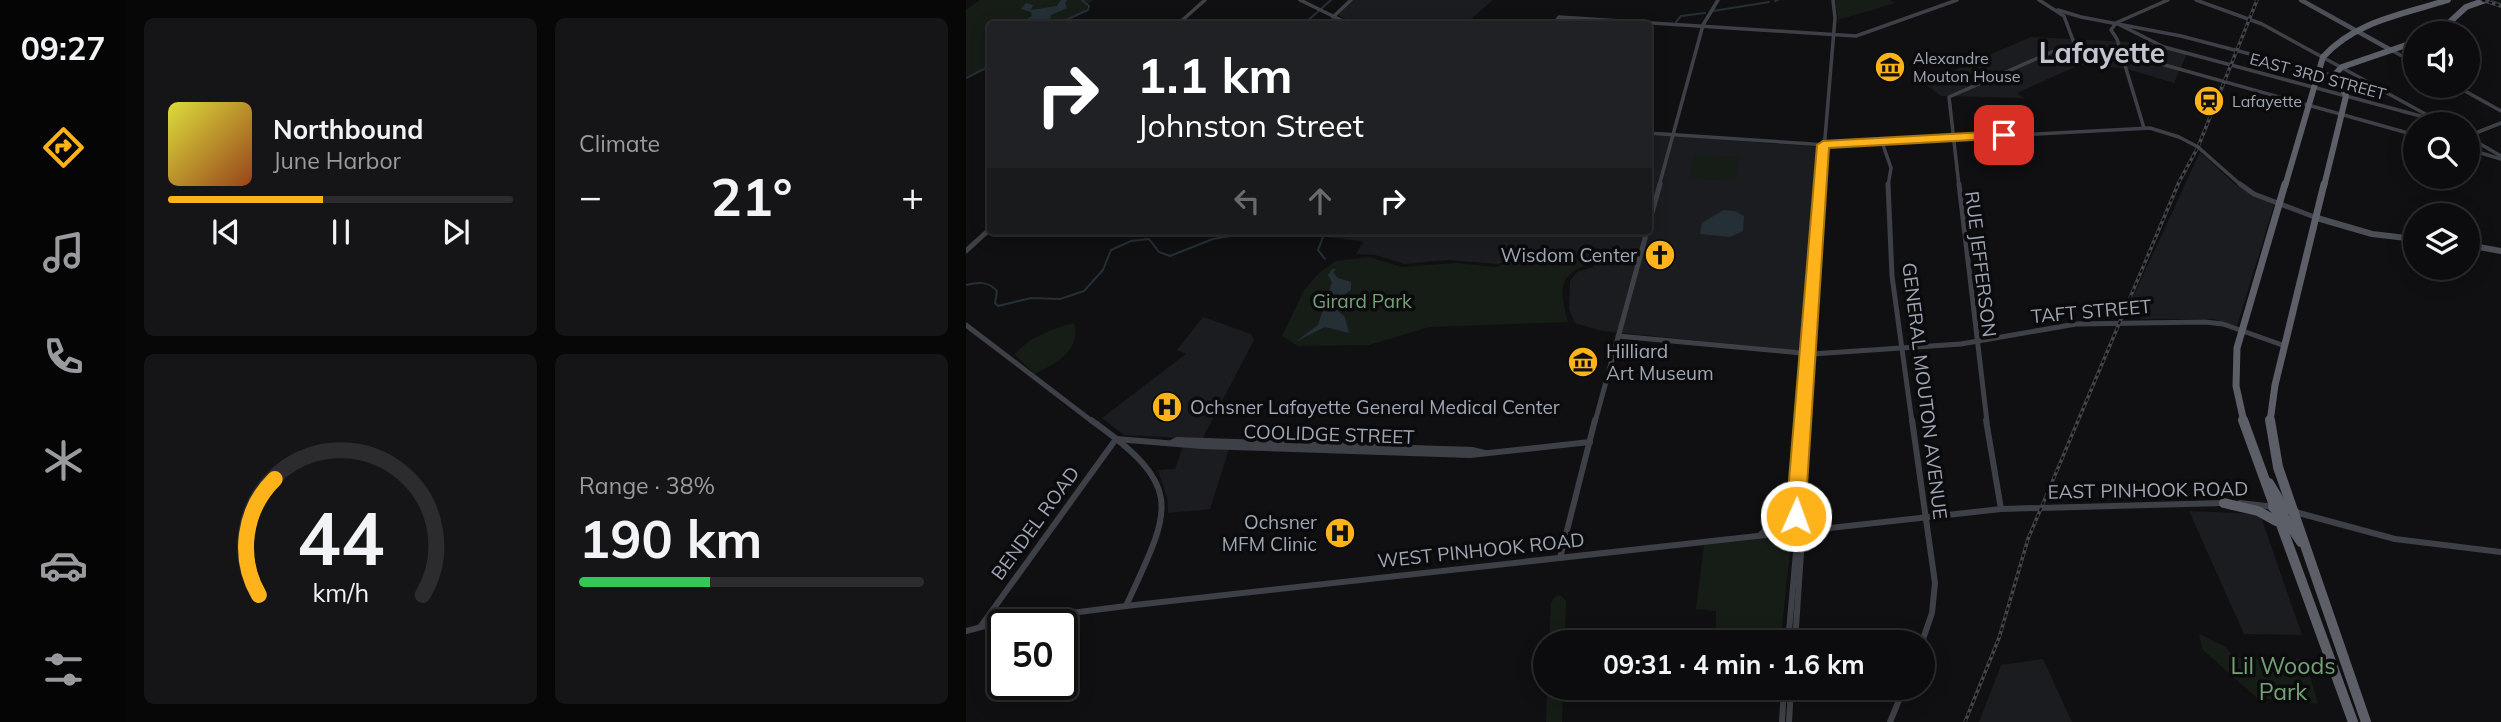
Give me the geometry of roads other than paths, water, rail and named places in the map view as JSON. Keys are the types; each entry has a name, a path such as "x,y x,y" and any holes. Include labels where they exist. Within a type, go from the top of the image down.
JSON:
{"highway":[{"path":"2353,722 2278,524 2241,414 2237,395 2236,361 2241,330 2323,57 2337,42 2356,31 2448,0"},
{"path":"2451,21 2466,8 2486,0"},
{"path":"2366,722 2269,433 2270,410 2346,96 2336,76 2342,67 2403,46"},
{"path":"2260,471 2280,502 2294,512"},
{"path":"2224,503 2239,509 2266,513 2278,524"},
{"path":"2273,507 2283,515 2306,547"}],"main road":[{"path":"2301,0 2391,50"},
{"path":"2317,218 2372,234 2403,238"},
{"path":"2480,247 2501,251"}],"street":[{"path":"1181,21 1205,0"},
{"path":"1300,0 1343,21"},
{"path":"1332,16 1349,0"},
{"path":"1652,215 1703,25 1718,0"},
{"path":"1795,630 1798,530 1796,499 1833,34 1833,0"},
{"path":"1652,22 1852,36 1868,34 1956,0"},
{"path":"2039,0 2076,17 2150,28 2376,87"},
{"path":"2144,128 2118,42 2111,29 2116,23 2168,0"},
{"path":"2196,0 2254,20 2421,112"},
{"path":"2058,10 2070,27"},
{"path":"1556,21 1559,17 1631,21"},
{"path":"2076,17 2069,22 2077,51"},
{"path":"2116,23 2152,43 2232,65"},
{"path":"2391,50 2403,56"},
{"name":"RUE JEFFERSON","path":"2001,509 1993,473 1949,97 2052,51 2077,51 2122,55 2307,105"},
{"name":"EAST 3RD STREET","path":"2232,65 2403,112"},
{"path":"2478,98 2501,111"},
{"path":"2307,105 2403,132"},
{"path":"2480,132 2501,123"},
{"path":"1652,133 1823,145 2144,128 2174,135 2198,147 2243,187 2278,204 2317,218"},
{"name":"GENERAL MOUTON AVENUE","path":"1882,142 1891,168 1888,183 1892,276 1936,594 1926,630"},
{"path":"2480,145 2501,158"},
{"path":"2480,152 2501,158"},
{"path":"966,251 987,232"},
{"path":"1560,558 1646,235"},
{"name":"TAFT STREET","path":"1807,354 1943,346 2055,327 2119,321 2214,322 2241,330"},
{"path":"966,325 1138,455 1157,479 1161,493 1161,519 1154,545 1126,606"},
{"path":"2241,330 2285,346"},
{"path":"1618,336 1807,354"},
{"path":"1102,429 1107,443 1104,455"},
{"name":"COOLIDGE STREET","path":"1116,439 1204,446 1470,455 1590,442"},
{"name":"BENDEL ROAD","path":"981,626 1116,439"},
{"path":"1138,455 1138,446 1152,441"},
{"path":"1761,534 1781,519 1796,499"},
{"name":"EAST PINHOOK ROAD","path":"2001,509 2224,503 2273,507 2395,539 2501,552"},
{"name":"WEST PINHOOK ROAD","path":"966,631 981,626 1126,606 2001,509"},
{"path":"1790,630 1794,609"},
{"path":"1782,722 1783,700"},
{"path":"1790,722 1791,700"},
{"path":"1890,722 1898,700"}],"waterway":[{"path":"1064,21 1088,10 1089,6 1082,0"},
{"path":"1307,21 1331,0"},
{"path":"2492,1 2501,4"},
{"path":"1713,11 1769,2"},
{"path":"1676,22 1681,16 1705,13"},
{"path":"966,78 987,68"},
{"path":"966,285 990,285 997,291 995,303 998,306 1031,298 1060,299 1084,291 1103,270 1111,250 1131,241 1149,239 1159,252 1170,256 1213,239 1236,235"},
{"path":"1322,235 1318,250 1325,259"}],"railway":[{"path":"1965,722 1999,638 2028,539 2179,182 2198,147 2257,0"},
{"path":"2482,0 2501,6"}],"place":[{"name":"Alexandre Mouton House","path":"1890,67"},
{"name":"Lafayette","path":"2209,101"},
{"name":"Wisdom Center","path":"1660,255"},
{"name":"Hilliard Art Museum","path":"1583,362"},
{"name":"Ochsner Lafayette General Medical Center","path":"1167,407"},
{"name":"Ochsner MFM Clinic","path":"1340,533"}],"district":[{"name":"Lafayette","path":"2102,53"}],"park label":[{"name":"Girard Park","path":"1362,301"},
{"name":"Lil Woods Park","path":"2283,679"}]}
